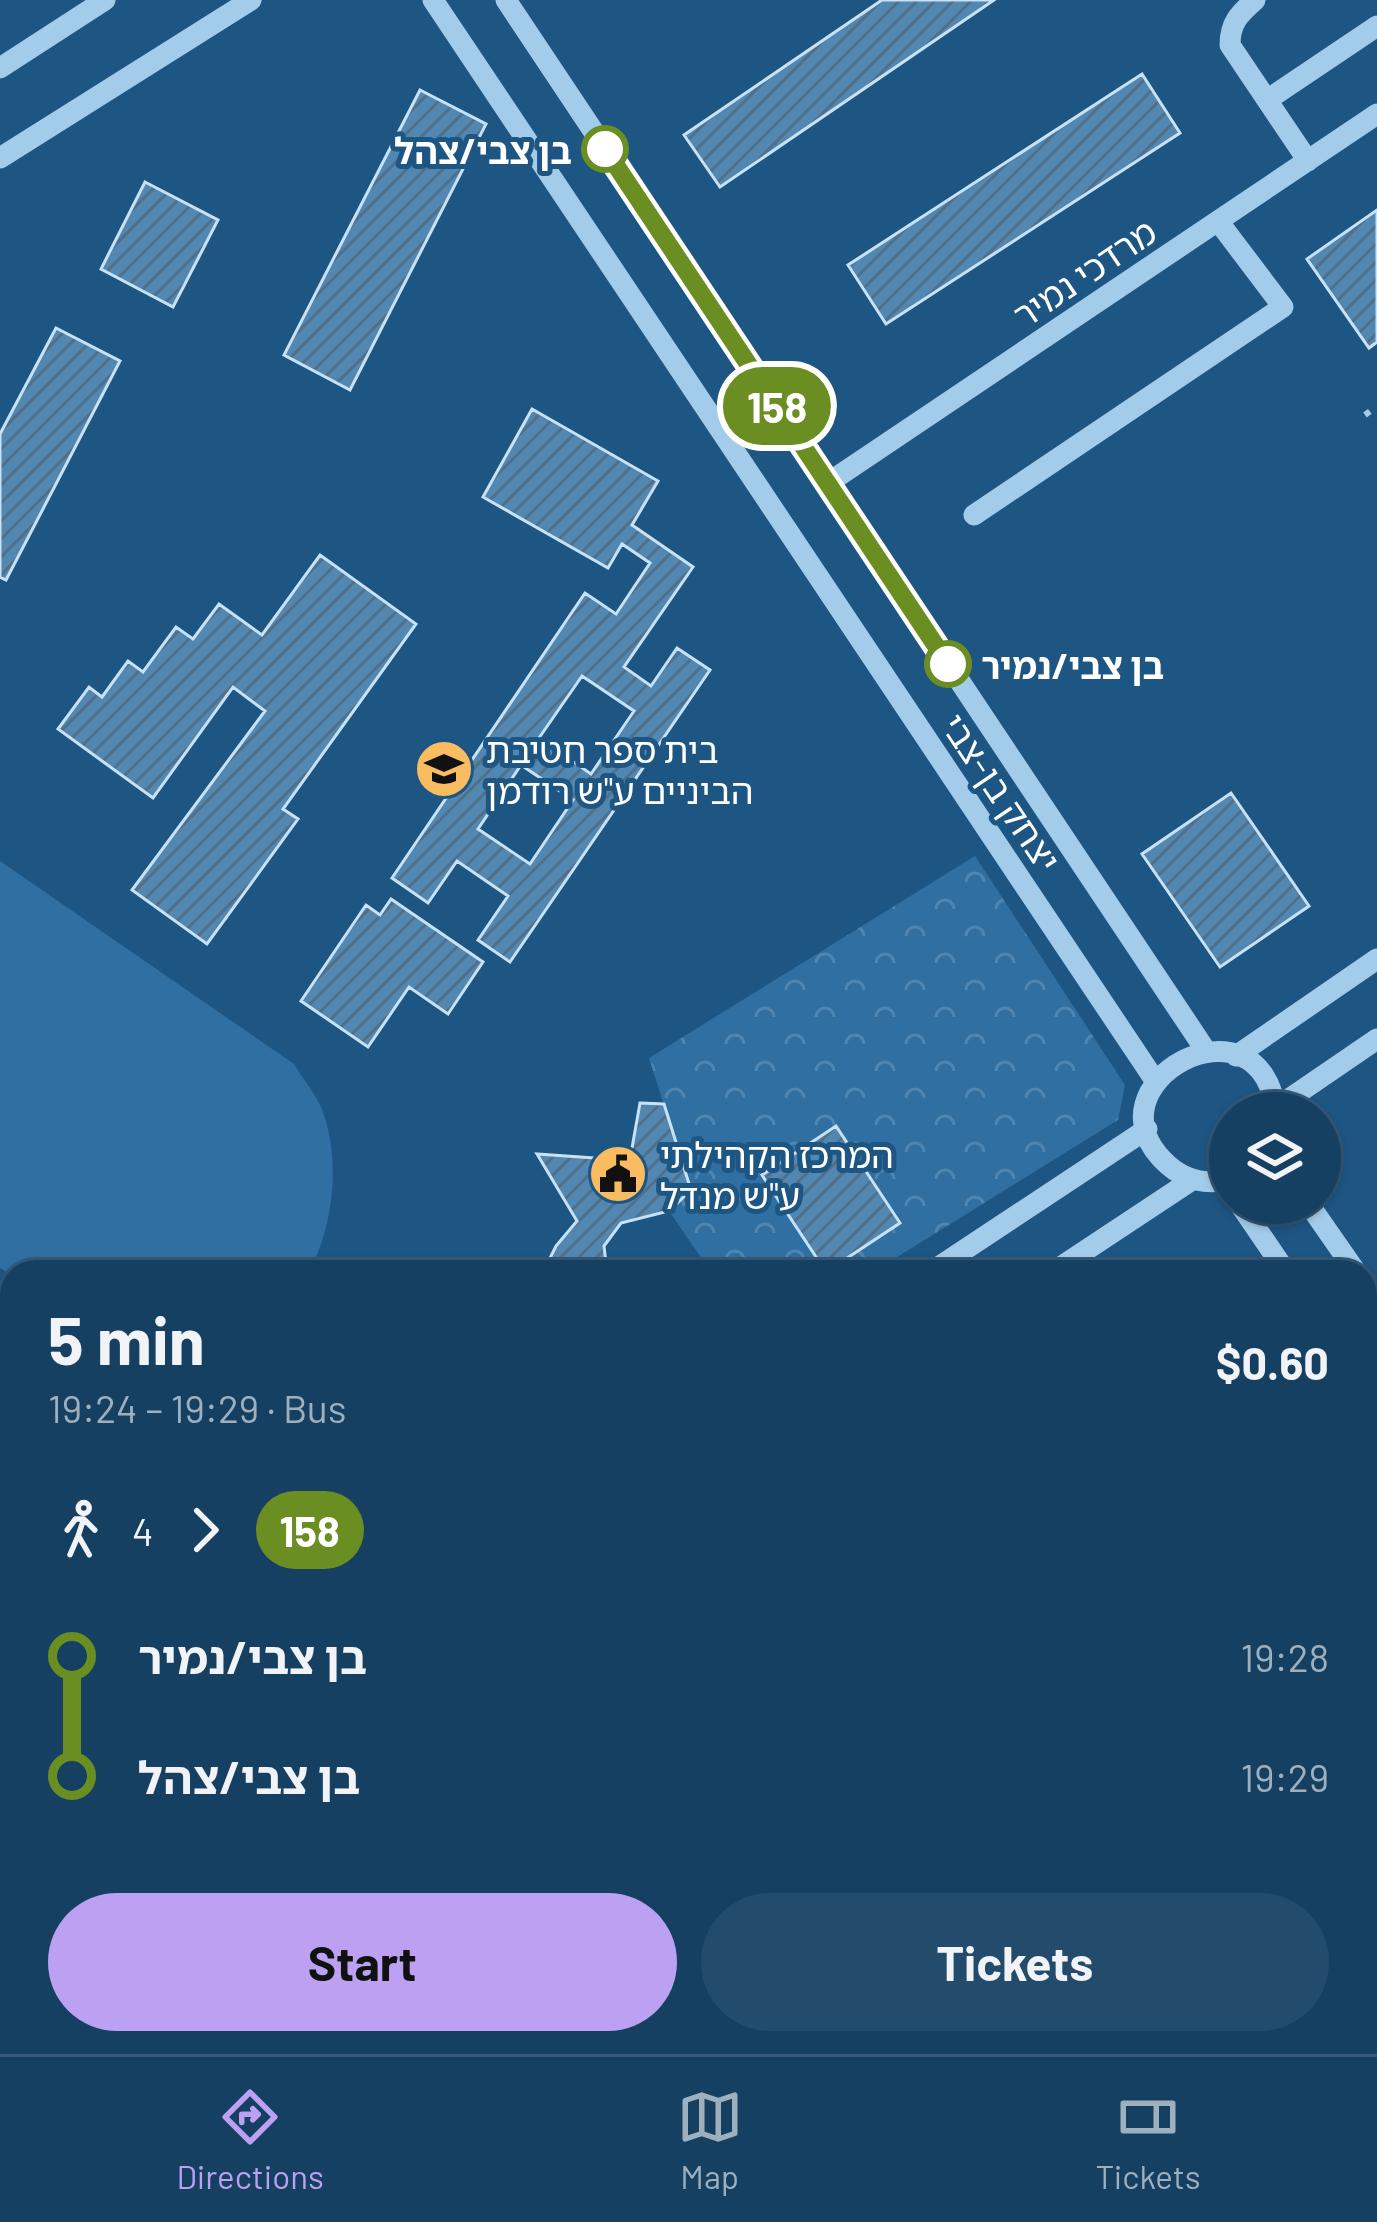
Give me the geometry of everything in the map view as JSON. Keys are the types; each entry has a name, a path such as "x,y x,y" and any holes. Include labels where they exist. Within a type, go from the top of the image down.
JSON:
{"street":[{"path":"0,68 105,0"},
{"path":"0,158 251,0"},
{"name":"יצחק בן-צבי","path":"433,0 1156,1082"},
{"name":"יצחק בן-צבי","path":"506,0 1206,1052"},
{"path":"1255,0 1238,15 1230,31 1230,45 1308,161"},
{"path":"1267,100 1377,26"},
{"name":"מרדכי נמיר","path":"828,483 1377,114"},
{"path":"974,515 1283,307 1218,221"},
{"path":"1236,1056 1377,959"},
{"path":"1302,1092 1377,1039"},
{"path":"1209,1181 1192,1180 1163,1161 1147,1129 1149,1097 1156,1082 1178,1060 1206,1052 1236,1056 1262,1076 1269,1092"},
{"path":"949,1260 1147,1129"},
{"path":"1071,1260 1192,1180"},
{"path":"1253,1224 1278,1260"},
{"path":"1323,1224 1348,1260"}],"path":[{"path":"1365,415 1377,406"}],"green space":[{"path":"975,856 1125,1085 1118,1120 892,1260 703,1260 669,1211 691,1190 649,1058"},
{"path":"0,861 294,1064 320,1105 333,1167 329,1212 315,1260 0,1260"}],"building":[{"path":"882,0 994,0 720,187 684,135"},
{"path":"1142,74 1180,133 886,324 848,265"},
{"path":"420,90 486,124 350,390 284,355"},
{"path":"145,182 218,220 173,307 101,269"},
{"path":"1377,210 1377,342 1369,348 1307,259"},
{"path":"56,328 120,361 6,580 0,577 0,434"},
{"path":"532,409 658,481 632,525 693,567 624,667 651,686 677,648 710,670 510,962 478,940 508,896 457,861 428,903 392,878 585,593 616,614 650,563 622,544 608,568 483,497","holes":["582,676 634,711 591,774 539,738","521,765 573,800 530,864 478,829"]},
{"path":"320,555 416,624 283,809 298,819 207,944 132,890 265,711 233,687 153,798 58,729 89,687 102,697 128,661 143,672 176,627 193,639 219,604 262,635"},
{"path":"1231,793 1309,906 1220,967 1142,854"},
{"path":"391,899 483,962 448,1014 409,987 368,1047 301,1001 366,905 380,915"},
{"name":"המרכז הקהילתי ע\"ש מנדל","path":"640,1103 664,1104 691,1190 669,1211 621,1223 604,1246 606,1260 549,1260 577,1221 537,1154 609,1159 632,1148"},
{"path":"836,1126 900,1223 844,1260 818,1260 762,1175"}],"bus line":[{"name":"158","path":"605,149 948,664"}],"place":[{"name":"בן צבי/צהל","path":"605,149"},
{"name":"בן צבי/נמיר","path":"948,664"},
{"name":"בית ספר חטיבת הביניים ע\"ש רודמן","path":"444,769"},
{"name":"המרכז הקהילתי ע\"ש מנדל","path":"618,1174"}]}
